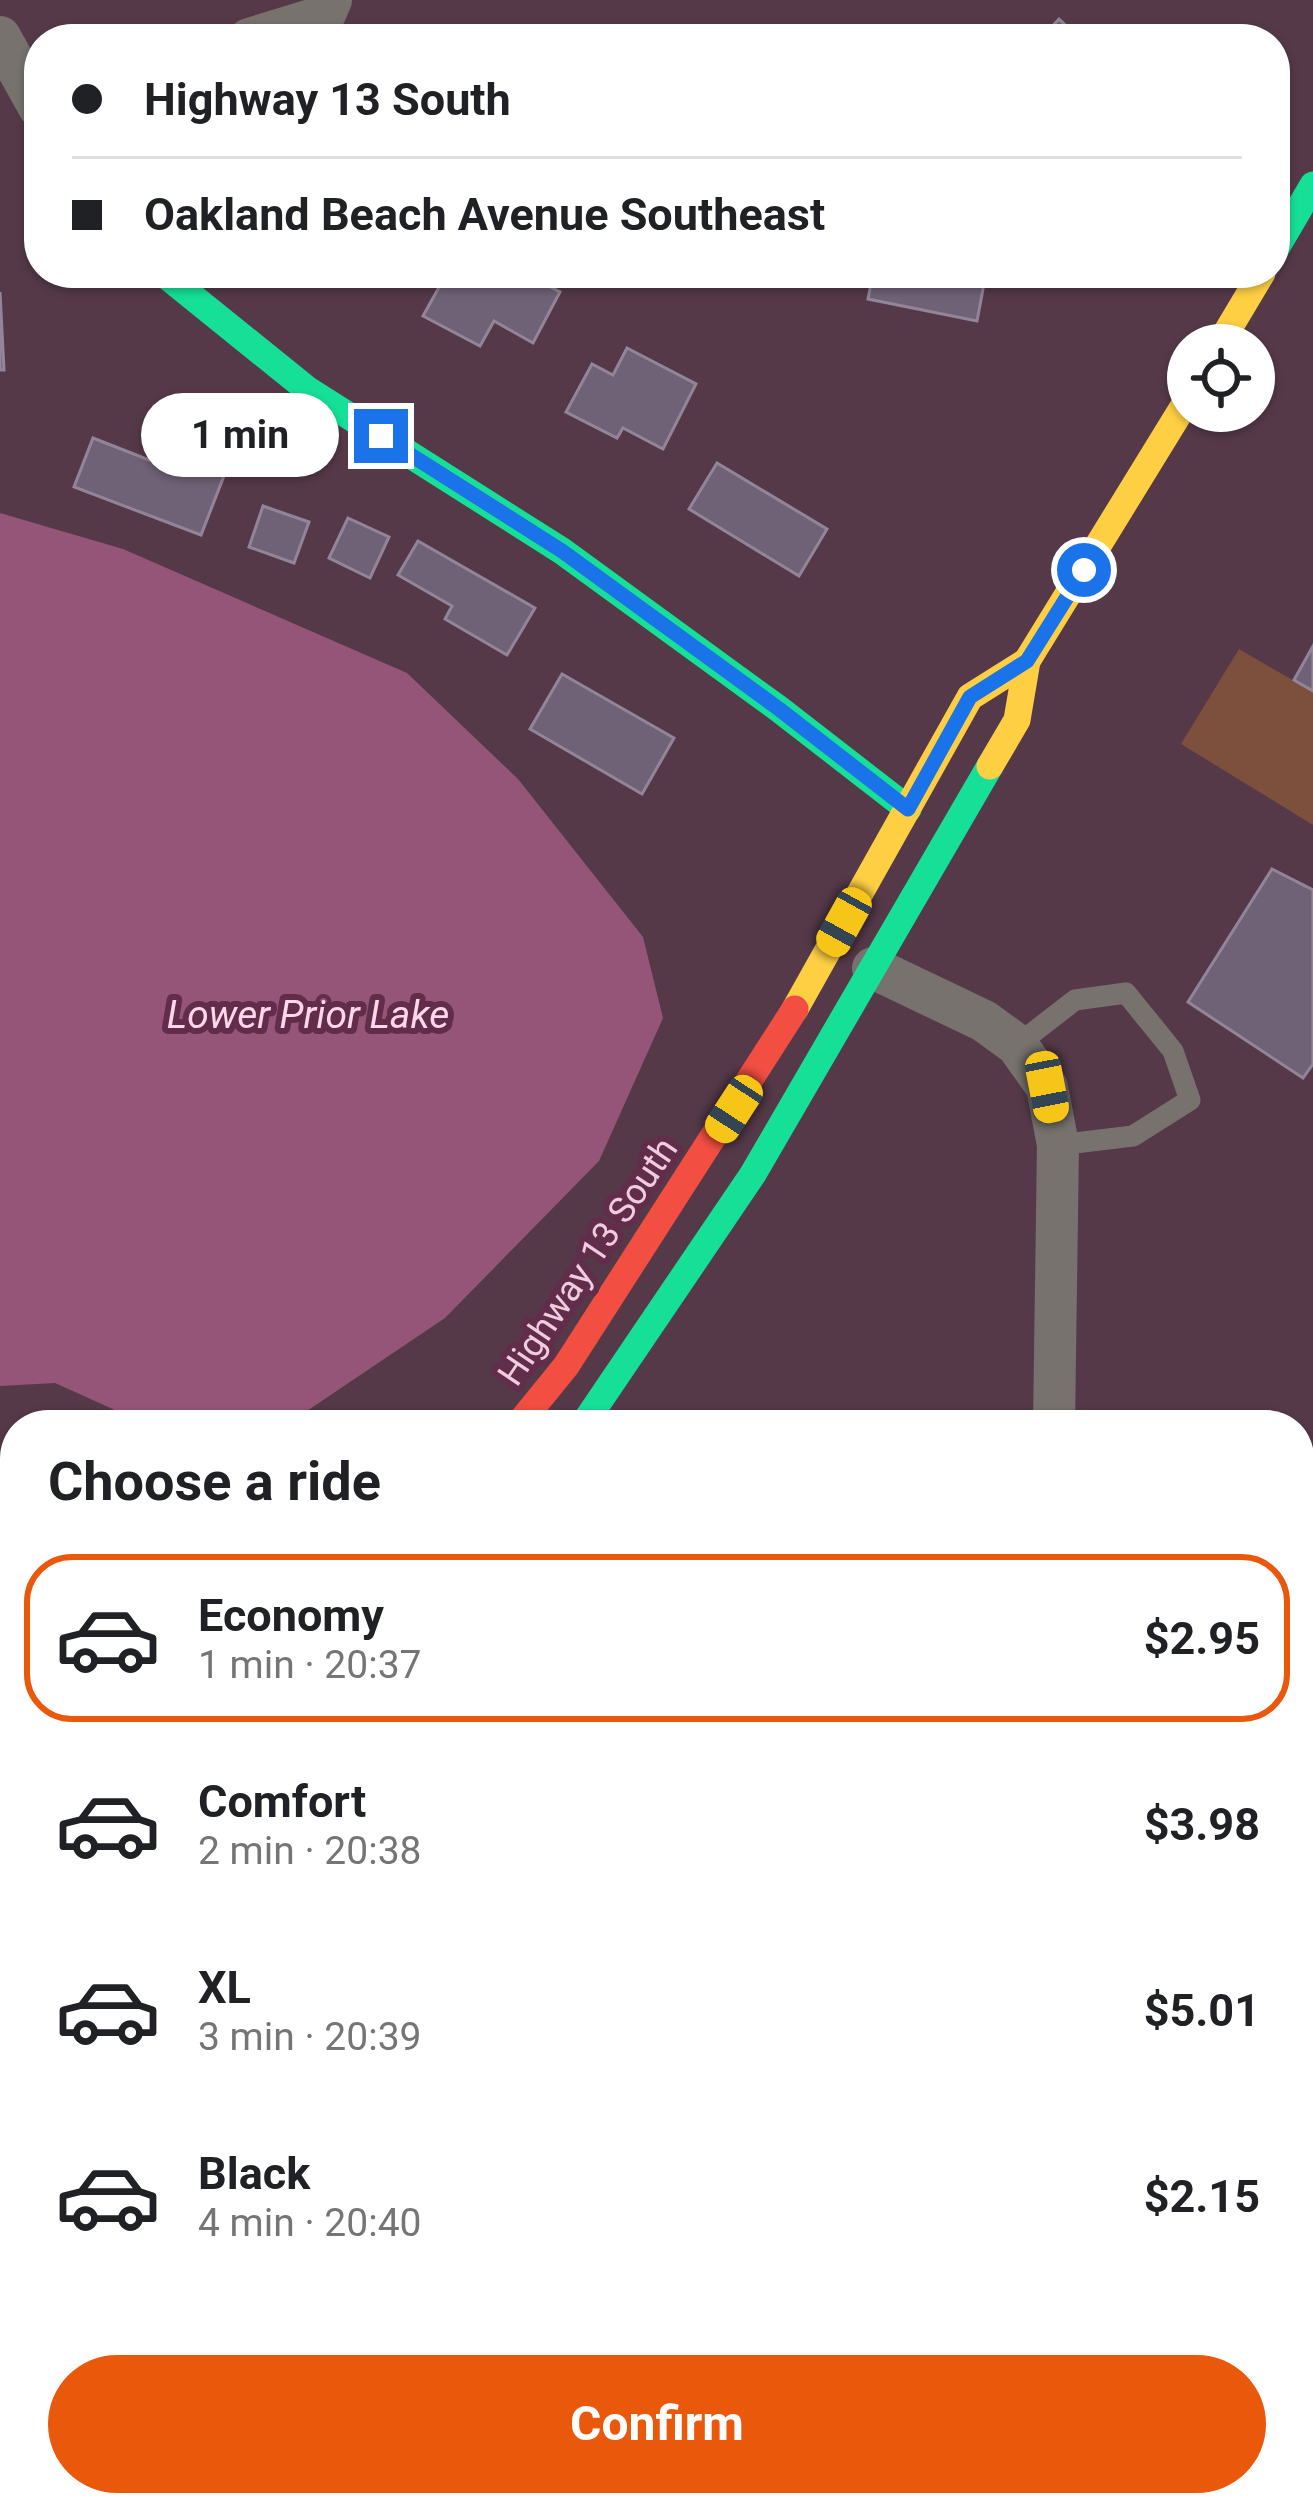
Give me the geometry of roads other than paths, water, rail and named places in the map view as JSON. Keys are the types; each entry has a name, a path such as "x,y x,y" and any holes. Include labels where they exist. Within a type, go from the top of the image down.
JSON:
{"main road":[{"path":"1290,224 1313,184"},
{"path":"182,288 308,390 562,551 908,809"},
{"path":"1232,324 1253,288"},
{"name":"Highway 13 South","path":"593,1410 753,1174 1017,720 1027,661 1168,432"},
{"name":"Highway 13 South","path":"530,1410 566,1366 781,1035 970,697 1027,661"}],"street":[{"path":"287,24 327,8"},
{"path":"0,37 24,93"},
{"path":"873,968 984,1021 1017,1045 1047,1087 1058,1144 1054,1410"}],"lane":[{"path":"1017,1045 1076,1000 1126,993 1173,1051 1190,1100 1133,1136 1058,1144"}],"water":[{"name":"Lower Prior Lake","path":"0,513 123,549 407,673 518,779 643,937 663,1018 599,1161 445,1318 308,1410 115,1410 55,1383 0,1386"}]}
